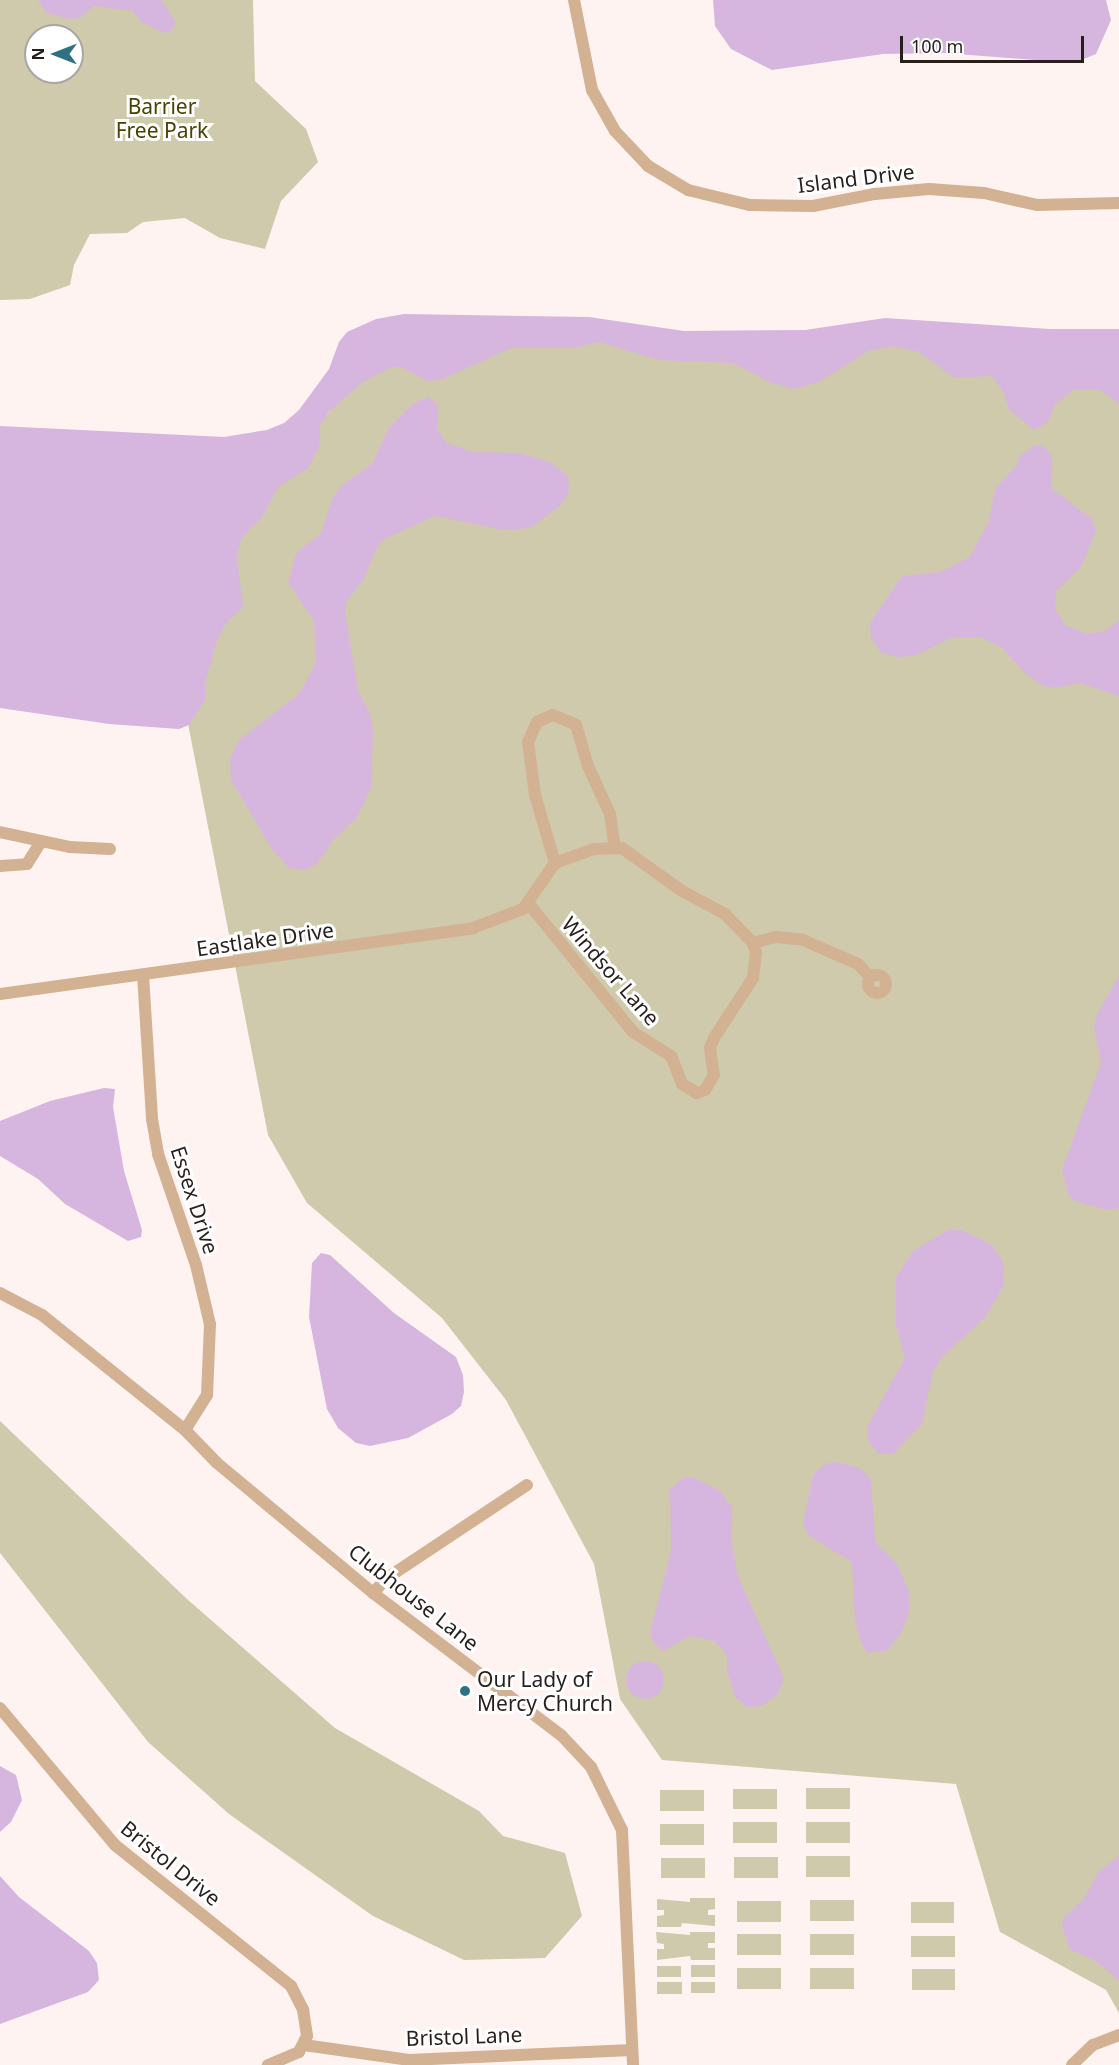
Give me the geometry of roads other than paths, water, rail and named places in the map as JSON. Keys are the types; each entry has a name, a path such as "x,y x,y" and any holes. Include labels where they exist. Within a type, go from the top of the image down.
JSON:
{"street":[{"name":"Island Drive","path":"574,0 592,90 615,131 648,165 688,190 750,205 813,206 875,194 929,189 984,193 1038,205 1119,203"},
{"path":"555,862 535,795 528,742 537,722 553,715 576,725 588,766 610,814 615,848"},
{"path":"0,832 41,842 110,849"},
{"path":"0,866 27,864 41,842"},
{"path":"529,904 555,862 577,853 615,848 631,852 682,891 725,914 753,944 776,937 803,940 858,964 870,977"},
{"name":"Windsor Lane","path":"529,904 633,1032 671,1056 682,1084 697,1093 705,1089 714,1075 710,1048 714,1038 753,978 756,953 753,944"},
{"name":"Eastlake Drive","path":"0,994 445,935 504,918 529,904"},
{"name":"Essex Drive","path":"143,975 152,1119 158,1154 196,1265 210,1324 207,1395 185,1431"},
{"name":"Clubhouse Lane","path":"0,1293 42,1315 185,1431 217,1463 373,1593 561,1735 591,1767 606,1789 622,1830 626,1862 633,2065"},
{"path":"373,1593 387,1578 527,1485"},
{"name":"Bristol Drive","path":"0,1708 115,1845 291,1986 303,2010 307,2027 304,2044"},
{"path":"1072,2065 1093,2045 1119,2035"},
{"path":"268,2065 291,2057 304,2044"},
{"name":"Bristol Lane","path":"304,2044 409,2060 632,2050"}],"place":[{"name":"Our Lady of Mercy Church","path":"465,1691"}],"park label":[{"name":"Barrier Free Park","path":"162,118"}]}
